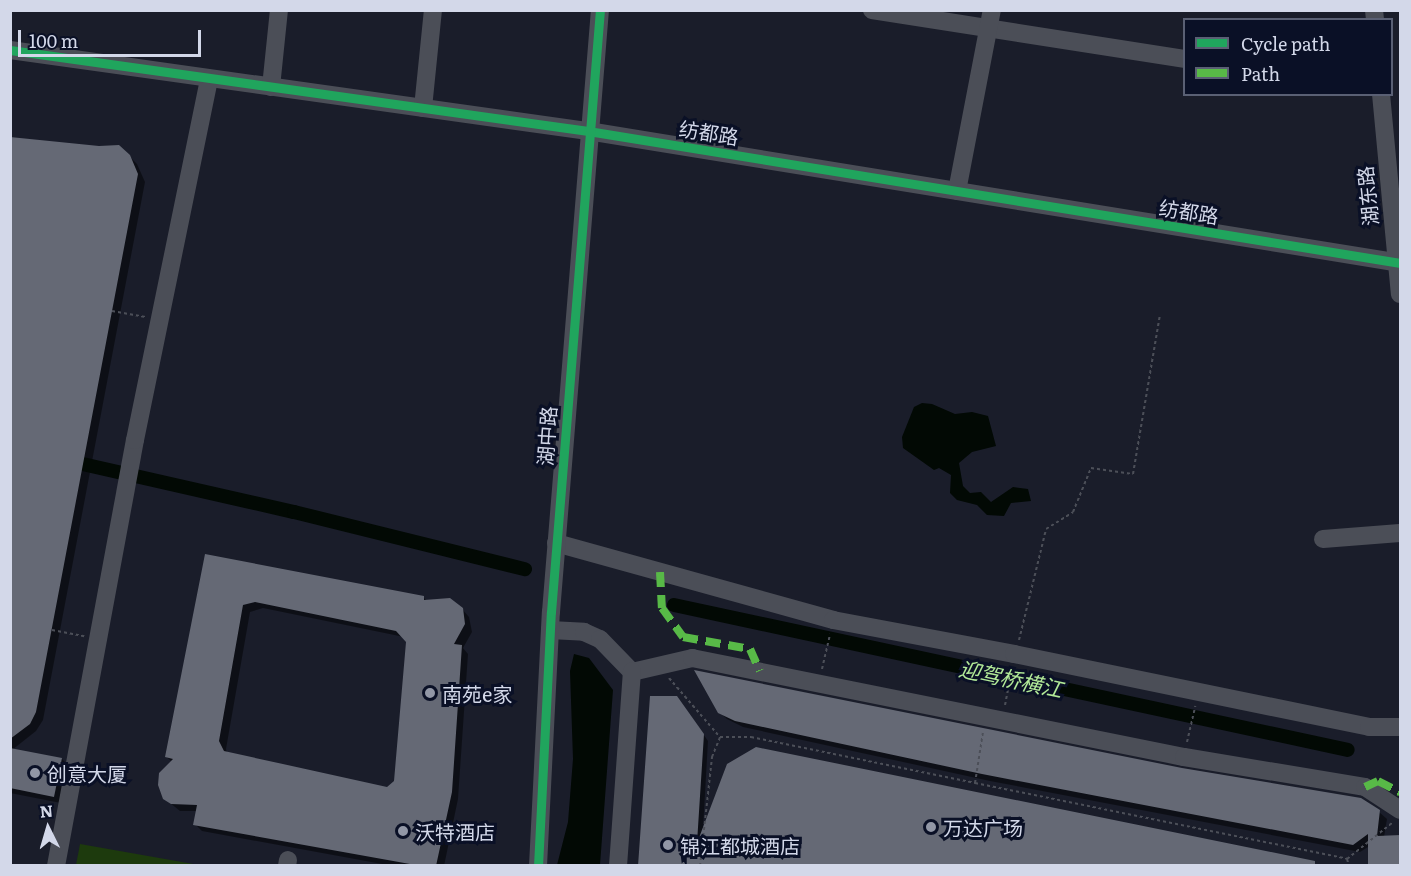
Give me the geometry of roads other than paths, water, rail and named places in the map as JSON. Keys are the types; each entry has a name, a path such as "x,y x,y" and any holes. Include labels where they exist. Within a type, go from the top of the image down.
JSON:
{"street":[{"path":"271,87 279,10"},
{"path":"423,108 433,10"},
{"name":"湖中路","path":"538,866 556,543 588,131 600,10"},
{"path":"872,10 988,30 1183,59"},
{"path":"957,191 992,10"},
{"name":"纺都路","path":"10,50 588,131 1399,263"},
{"path":"56,866 135,440 210,78"},
{"name":"湖东路","path":"1381,96 1401,294"},
{"path":"1323,539 1401,533"},
{"path":"556,543 833,620 1014,654 1369,727 1401,728"},
{"path":"550,630 584,632 600,639 632,672 618,866"},
{"path":"632,672 692,658 1184,757 1365,787 1396,816"}],"waterway":[{"path":"65,460 294,512 525,569"},
{"name":"迎驾桥横江","path":"674,605 1348,750"}],"place":[{"name":"南苑e家","path":"430,693"},
{"name":"创意大厦","path":"35,773"},
{"name":"万达广场","path":"931,827"},
{"name":"沃特酒店","path":"403,831"},
{"name":"锦江都城酒店","path":"668,845"}]}
